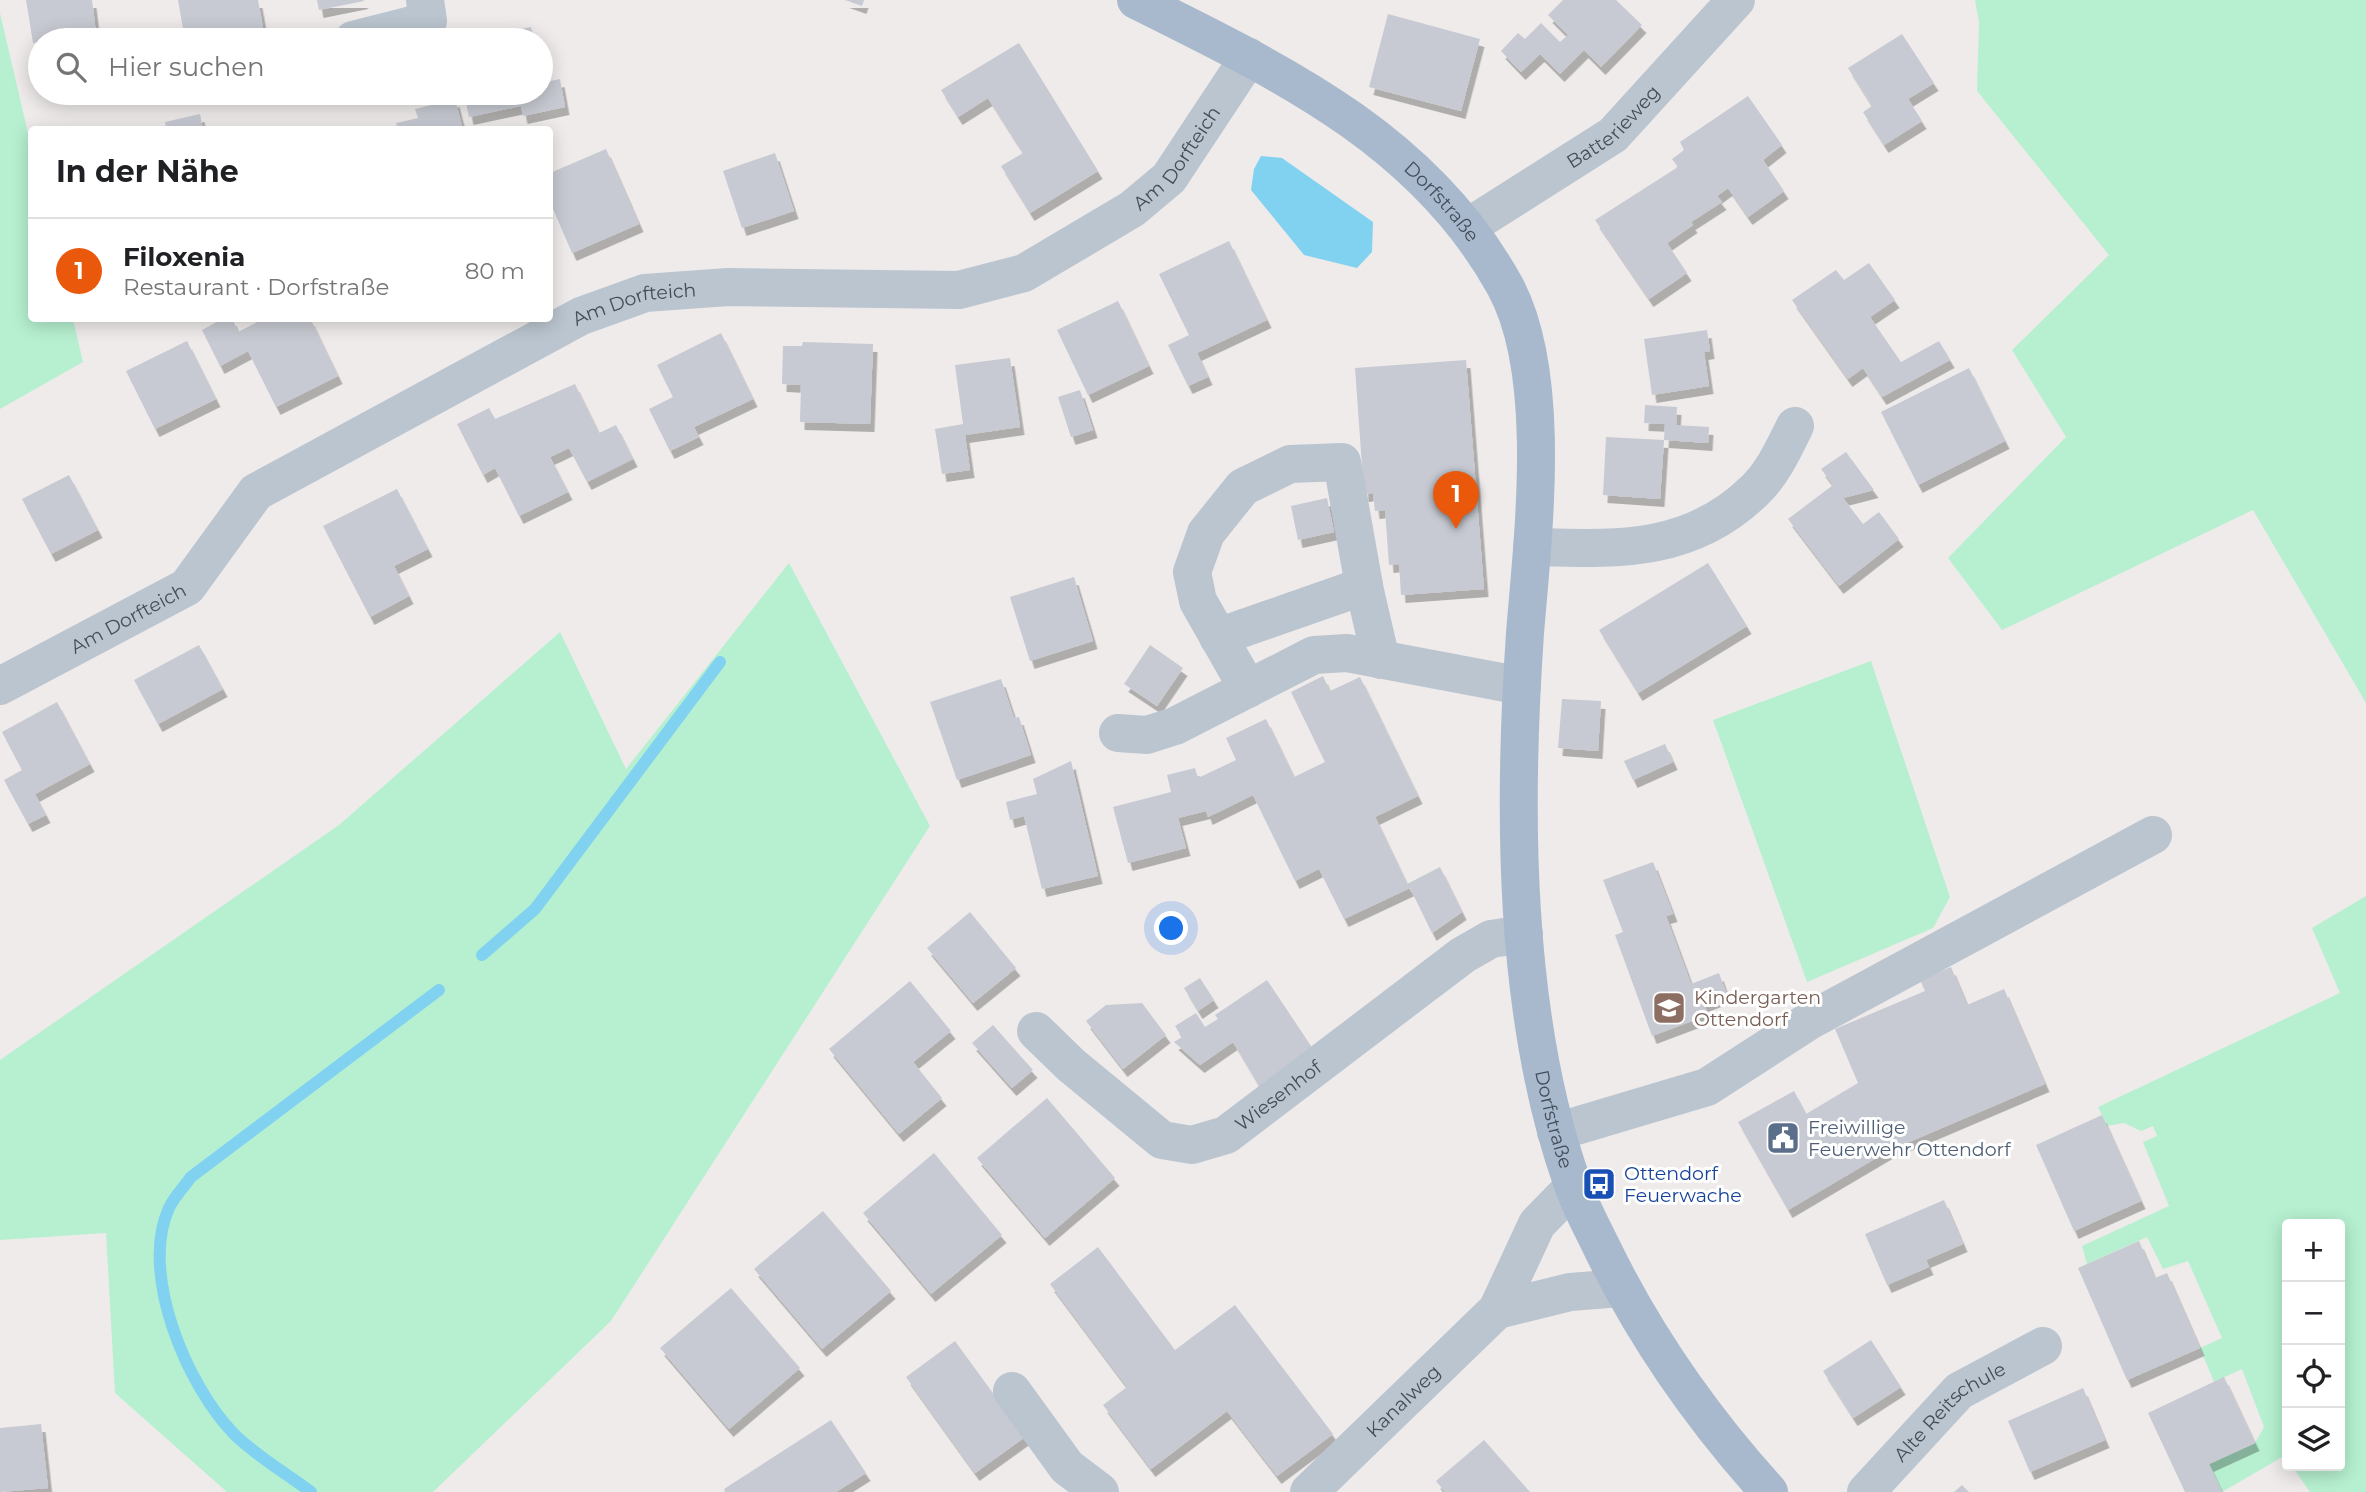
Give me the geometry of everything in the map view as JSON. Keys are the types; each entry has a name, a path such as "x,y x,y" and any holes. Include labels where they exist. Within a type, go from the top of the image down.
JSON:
{"main road":[{"name":"Dorfstraße","path":"1136,0 1249,57 1355,120 1423,176 1468,227 1507,290 1528,356 1536,432 1518,802 1524,934 1537,1035 1556,1132 1573,1187 1621,1288 1685,1391 1769,1492"}],"street":[{"path":"403,28 428,22 425,0"},
{"name":"Batterieweg","path":"1468,227 1613,135 1736,0"},
{"name":"Am Dorfteich","path":"0,686 187,587 256,492 581,316 645,293 728,287 958,290 1024,272 1132,209 1169,178 1249,57"},
{"path":"1532,547 1648,546 1682,537 1716,519 1755,490 1776,463 1795,426"},
{"path":"1248,689 1198,601 1192,572 1206,533 1243,488 1290,464 1342,462 1364,586 1381,660"},
{"path":"1218,637 1364,586"},
{"path":"1118,733 1147,735 1175,726 1314,655 1347,653 1522,686"},
{"path":"1556,1132 1707,1087 1809,1021 2153,835"},
{"name":"Wiesenhof","path":"1037,1031 1070,1065 1163,1140 1192,1145 1226,1135 1463,954 1491,939 1524,934"},
{"name":"Kanalweg","path":"1309,1492 1497,1310 1536,1224 1573,1187"},
{"path":"1497,1310 1570,1292 1621,1288"},
{"name":"Alte Reitschule","path":"1866,1492 1959,1391 2043,1346"},
{"path":"1012,1391 1067,1467 1100,1492"}],"green space":[{"path":"1975,0 2366,0 2366,703 2253,510 2002,630 1948,558 2066,437 2012,350 2109,255 1977,91 1979,22"},
{"path":"0,13 28,133 28,322 74,322 83,362 0,409"},
{"path":"789,563 930,826 611,1321 433,1492 227,1492 115,1393 106,1233 0,1240 0,1060 339,825 560,632 626,769"},
{"path":"1871,661 1950,897 1933,928 1807,982 1713,720"},
{"path":"2366,896 2366,1492 2310,1492 2295,1471 2345,1471 2345,1219 2282,1219 2282,1457 2222,1492 2209,1464 2255,1443 2264,1427 2242,1369 2214,1382 2200,1348 2222,1338 2188,1261 2163,1269 2147,1237 2087,1264 2082,1246 2169,1206 2143,1142 2157,1136 2153,1126 2141,1131 2124,1123 2107,1126 2098,1107 2340,993 2312,928"}],"water":[{"path":"1261,156 1282,158 1373,222 1372,252 1357,268 1304,255 1251,190 1254,169"}],"building":[{"path":"26,0 92,0 95,28 31,28"},
{"path":"178,0 258,0 263,28 183,28"},
{"path":"317,0 363,0 364,1 319,10"},
{"path":"845,0 864,0 862,6"},
{"path":"1563,0 1616,0 1642,25 1601,67 1584,50 1560,74 1540,54 1521,72 1501,51 1518,33 1525,39 1541,23 1560,42 1568,35 1548,15"},
{"path":"1388,14 1480,39 1461,111 1369,87"},
{"path":"1902,34 1934,83 1908,99 1922,121 1884,145 1863,112 1872,106 1848,68"},
{"path":"1019,43 1098,171 1030,213 1001,166 1023,153 988,98 958,117 941,90"},
{"path":"560,79 565,107 523,116 521,106 469,117 466,105 553,105 553,80"},
{"path":"1748,96 1782,145 1763,160 1784,191 1748,217 1728,188 1717,196 1722,202 1691,222 1693,225 1667,243 1687,273 1649,299 1595,220 1678,167 1672,159 1684,150 1680,142"},
{"path":"431,105 457,105 462,126 397,126 396,123 418,118 415,109"},
{"path":"200,114 202,126 166,126 165,122"},
{"path":"606,149 639,224 572,253 553,209 553,172"},
{"path":"775,153 794,211 742,228 723,171"},
{"path":"1229,241 1267,320 1197,353 1208,377 1188,386 1168,345 1189,335 1159,274"},
{"path":"1869,263 1895,300 1870,317 1901,362 1939,341 1950,360 1882,397 1863,368 1848,379 1792,300 1836,270 1844,280"},
{"path":"1118,301 1149,366 1088,395 1057,330"},
{"path":"217,322 234,322 238,332 257,322 312,322 338,376 276,407 248,351 220,366 202,330"},
{"path":"1707,330 1710,351 1704,352 1709,386 1652,395 1644,339"},
{"path":"721,333 753,399 694,427 699,437 670,451 649,409 673,397 657,365"},
{"path":"187,341 216,399 155,429 126,371"},
{"path":"803,342 873,344 870,424 800,422 801,385 782,384 783,346 802,346"},
{"path":"1010,358 1020,427 965,435 970,470 942,474 935,429 963,424 955,365"},
{"path":"1466,360 1484,589 1401,595 1399,564 1389,565 1385,510 1375,511 1373,493 1364,494 1355,368"},
{"path":"1969,368 2005,441 1918,485 1881,412"},
{"path":"575,384 599,433 616,425 633,459 587,482 569,448 550,457 568,492 519,516 495,468 483,475 457,424 489,408 495,419"},
{"path":"1080,390 1093,430 1071,437 1058,397"},
{"path":"1645,405 1677,407 1676,425 1709,427 1708,443 1664,440 1665,424 1644,423"},
{"path":"1606,437 1664,440 1660,499 1603,495"},
{"path":"1846,452 1874,490 1843,498 1863,524 1879,512 1899,539 1839,586 1788,519 1833,485 1821,469"},
{"path":"69,475 98,530 51,554 22,499"},
{"path":"397,489 428,549 394,566 409,596 370,617 323,526"},
{"path":"1327,498 1334,532 1298,540 1291,506"},
{"path":"1708,563 1747,626 1638,693 1599,630"},
{"path":"1074,577 1093,641 1030,661 1010,597"},
{"path":"199,645 223,689 158,724 134,680"},
{"path":"1150,645 1183,668 1157,706 1124,684"},
{"path":"1323,676 1330,691 1360,677 1418,796 1375,817 1407,884 1440,867 1462,912 1432,933 1410,888 1344,919 1319,869 1295,881 1253,795 1208,817 1206,811 1178,818 1186,848 1128,863 1113,807 1171,792 1167,775 1195,768 1198,778 1236,760 1226,738 1266,719 1294,777 1325,762 1291,692"},
{"path":"1001,679 1014,718 1019,717 1031,755 957,780 930,702"},
{"path":"1562,699 1601,701 1598,751 1558,748"},
{"path":"57,702 90,764 35,794 46,815 28,824 4,780 22,770 2,732"},
{"path":"1665,744 1673,762 1633,780 1624,761"},
{"path":"1071,761 1098,876 1042,889 1024,816 1010,820 1006,802 1037,794 1033,779"},
{"path":"1653,862 1673,914 1666,916 1691,984 1719,973 1727,995 1704,1004 1708,1015 1652,1036 1615,935 1623,932 1603,880"},
{"path":"970,912 1016,968 973,1003 927,948"},
{"path":"1951,967 1967,1005 2004,989 2045,1084 1888,1151 1788,1210 1738,1122 1794,1091 1806,1114 1858,1083 1835,1029 1925,991 1920,980"},
{"path":"1200,978 1214,1000 1198,1011 1184,988"},
{"path":"1267,980 1317,1055 1262,1091 1233,1042 1200,1065 1174,1042 1182,1037 1175,1026 1196,1013 1205,1027 1218,1019 1215,1015"},
{"path":"910,981 951,1031 913,1062 942,1098 899,1134 829,1049"},
{"path":"1142,1003 1166,1035 1123,1069 1086,1021 1106,1005"},
{"path":"993,1025 1033,1070 1012,1088 972,1043"},
{"path":"1047,1098 1115,1178 1045,1238 977,1158"},
{"path":"2102,1115 2141,1201 2074,1231 2036,1145"},
{"path":"934,1153 1002,1235 931,1294 863,1213"},
{"path":"1944,1200 1963,1244 1926,1260 1929,1267 1887,1285 1865,1234"},
{"path":"823,1211 891,1291 822,1349 754,1269"},
{"path":"2139,1241 2155,1278 2167,1273 2200,1348 2127,1380 2078,1268"},
{"path":"1098,1247 1175,1350 1235,1305 1333,1434 1277,1476 1227,1411 1151,1469 1103,1405 1127,1387 1050,1284"},
{"path":"731,1288 800,1368 729,1429 660,1348"},
{"path":"1871,1340 1901,1387 1853,1418 1823,1371"},
{"path":"955,1341 1025,1437 975,1473 906,1377"},
{"path":"2224,1377 2255,1443 2209,1464 2222,1492 2185,1492 2148,1413"},
{"path":"2083,1388 2105,1440 2030,1472 2008,1421"},
{"path":"831,1420 866,1473 836,1492 725,1492 724,1489"},
{"path":"41,1424 48,1488 0,1492 0,1428"},
{"path":"1484,1440 1530,1492 1445,1492 1436,1481"},
{"path":"1962,1485 1969,1492 1954,1492"}],"waterway":[{"path":"482,955 535,909 720,662"},
{"path":"311,1492 261,1457 234,1434 200,1388 185,1359 164,1295 160,1264 161,1234 171,1204 191,1177 439,990"}],"place":[{"name":"Filoxenia","path":"1456,529"},
{"name":"Kindergarten Ottendorf","path":"1669,1008"},
{"name":"Freiwillige Feuerwehr Ottendorf","path":"1783,1138"},
{"name":"Ottendorf Feuerwache","path":"1599,1184"}]}
